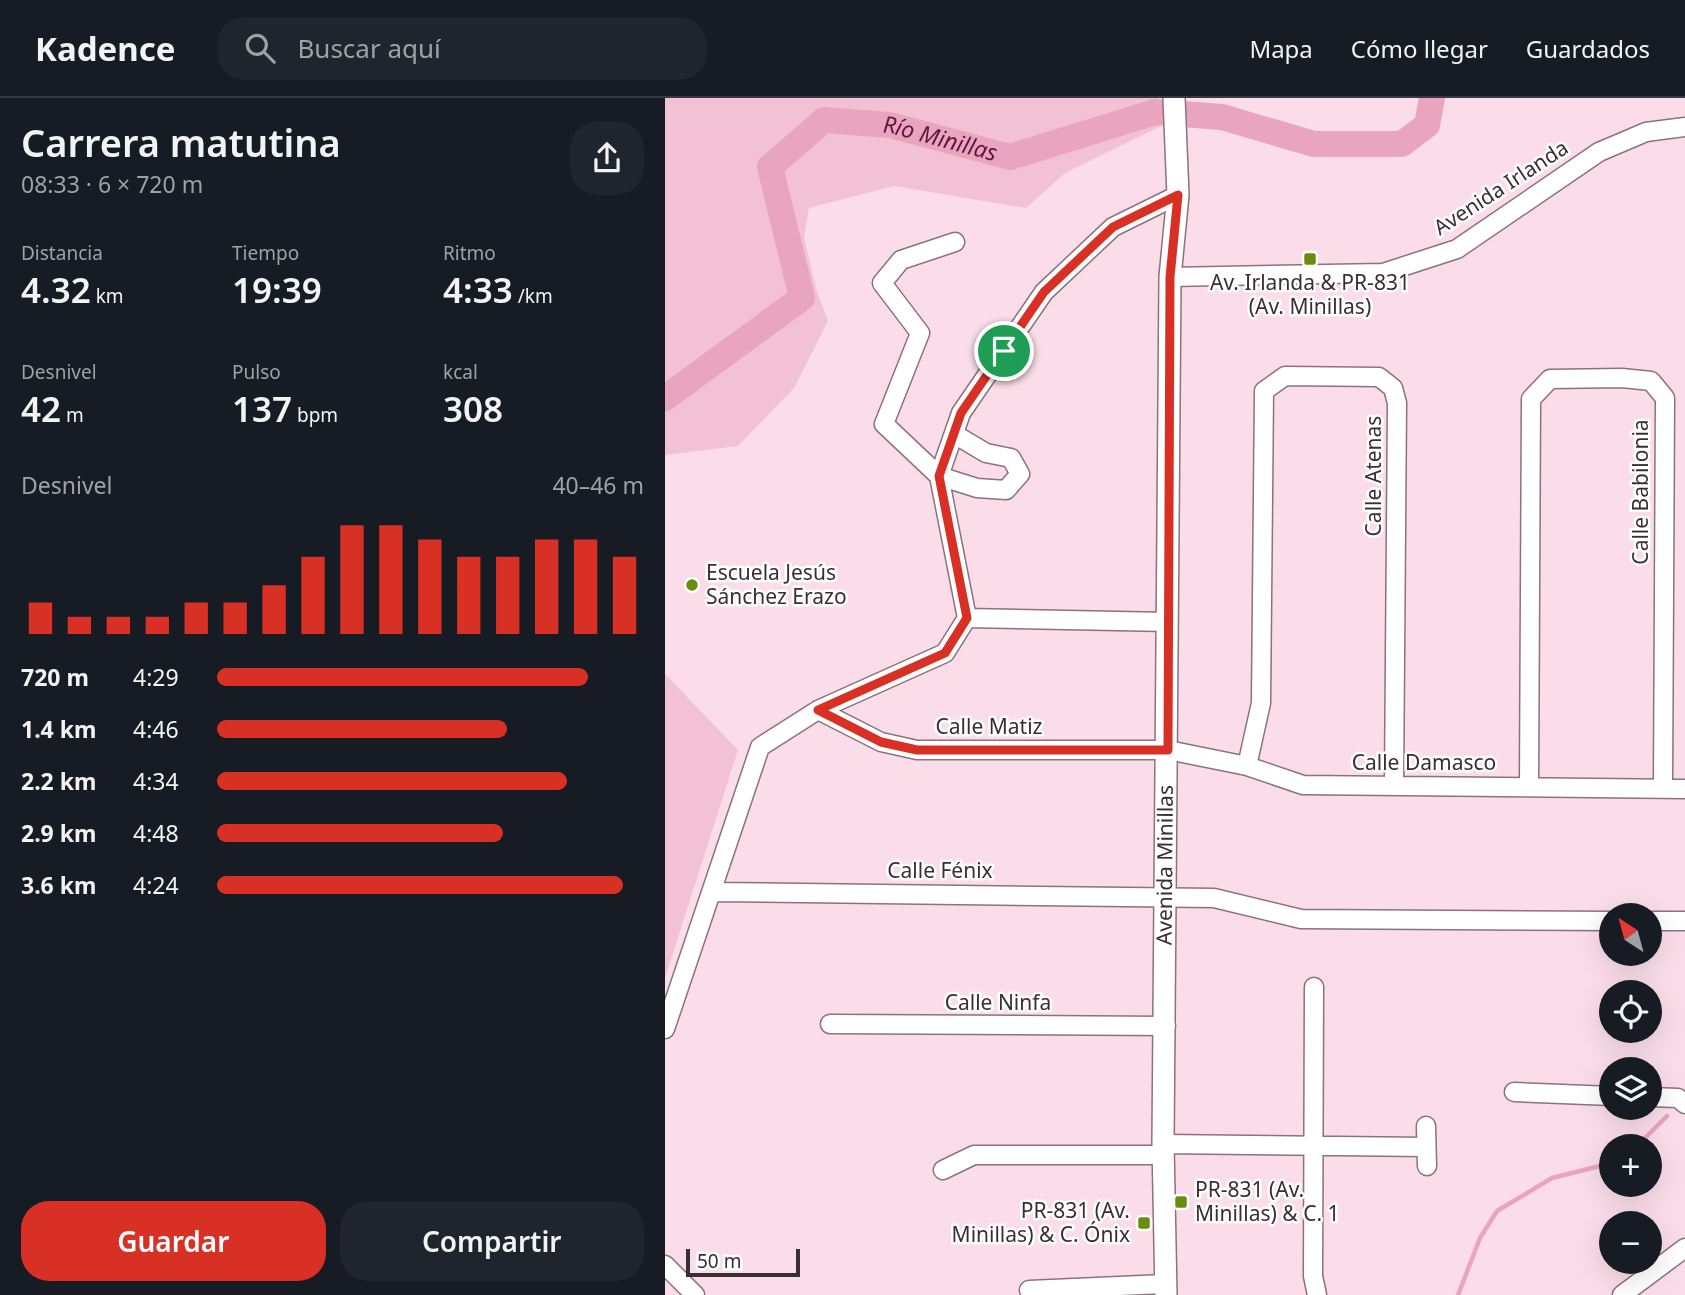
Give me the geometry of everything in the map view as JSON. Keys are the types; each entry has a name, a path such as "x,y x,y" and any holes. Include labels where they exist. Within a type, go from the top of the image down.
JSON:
{"street":[{"name":"Avenida Minillas","path":"1165,1290 1163,1149 1170,277 1178,195 1174,98"},
{"name":"Avenida Irlanda","path":"1170,277 1383,273 1457,249 1599,152 1646,132 1685,127"},
{"path":"665,1029 760,747 818,710 945,653 967,618 939,476 961,413 1044,292 1113,227 1178,195"},
{"path":"954,434 986,453 1011,458 1020,474 1006,490 977,488 939,476 884,424 920,333 882,283 901,260 955,242"},
{"name":"Calle Atenas","path":"1247,766 1261,703 1264,391 1285,376 1379,377 1393,388 1397,404 1394,786"},
{"name":"Calle Babilonia","path":"1529,786 1531,399 1550,379 1622,379 1651,381 1665,398 1663,788"},
{"path":"967,618 1168,622"},
{"name":"Calle Matiz","path":"818,710 881,742 917,750 1168,750"},
{"name":"Calle Damasco","path":"1168,750 1247,766 1303,785 1685,789"},
{"name":"Calle Fénix","path":"713,892 1167,896"},
{"path":"1167,896 1214,898 1301,919 1599,921"},
{"path":"1663,921 1685,921"},
{"path":"1314,987 1313,1276 1317,1295"},
{"name":"Calle Ninfa","path":"830,1024 1166,1026"},
{"path":"1514,1092 1599,1095"},
{"path":"1662,1097 1678,1098 1685,1104"},
{"path":"1426,1126 1427,1166"},
{"path":"943,1170 974,1155 1313,1146 1426,1147"},
{"path":"1622,1295 1685,1248"},
{"path":"665,1265 695,1295"},
{"path":"1029,1290 1165,1290"}],"shaded area":[{"path":"665,98 1158,98 1161,126 1065,173 1026,208 894,186 809,208 804,238 817,292 828,321 794,388 738,446 665,455"},
{"path":"665,674 738,750 665,978"}],"waterway":[{"name":"Río Minillas","path":"665,398 802,298 770,167 824,120 890,125 1010,157 1155,112 1222,117 1314,144 1402,144 1427,125 1432,98"},
{"path":"1649,1134 1667,1116"},
{"path":"1458,1295 1480,1238 1497,1211 1552,1178 1599,1166"}],"place":[{"name":"Av. Irlanda & PR-831 (Av. Minillas)","path":"1310,259"},
{"name":"Escuela Jesús Sánchez Erazo","path":"692,585"},
{"name":"PR-831 (Av. Minillas) & C. 1","path":"1181,1202"},
{"name":"PR-831 (Av. Minillas) & C. Ónix","path":"1144,1223"}],"route":[{"path":"1178,195 1170,277 1168,750 917,750 881,742 818,710 945,653 967,618 939,476 961,413 1004,351 1044,292 1113,227 1178,195"}]}
